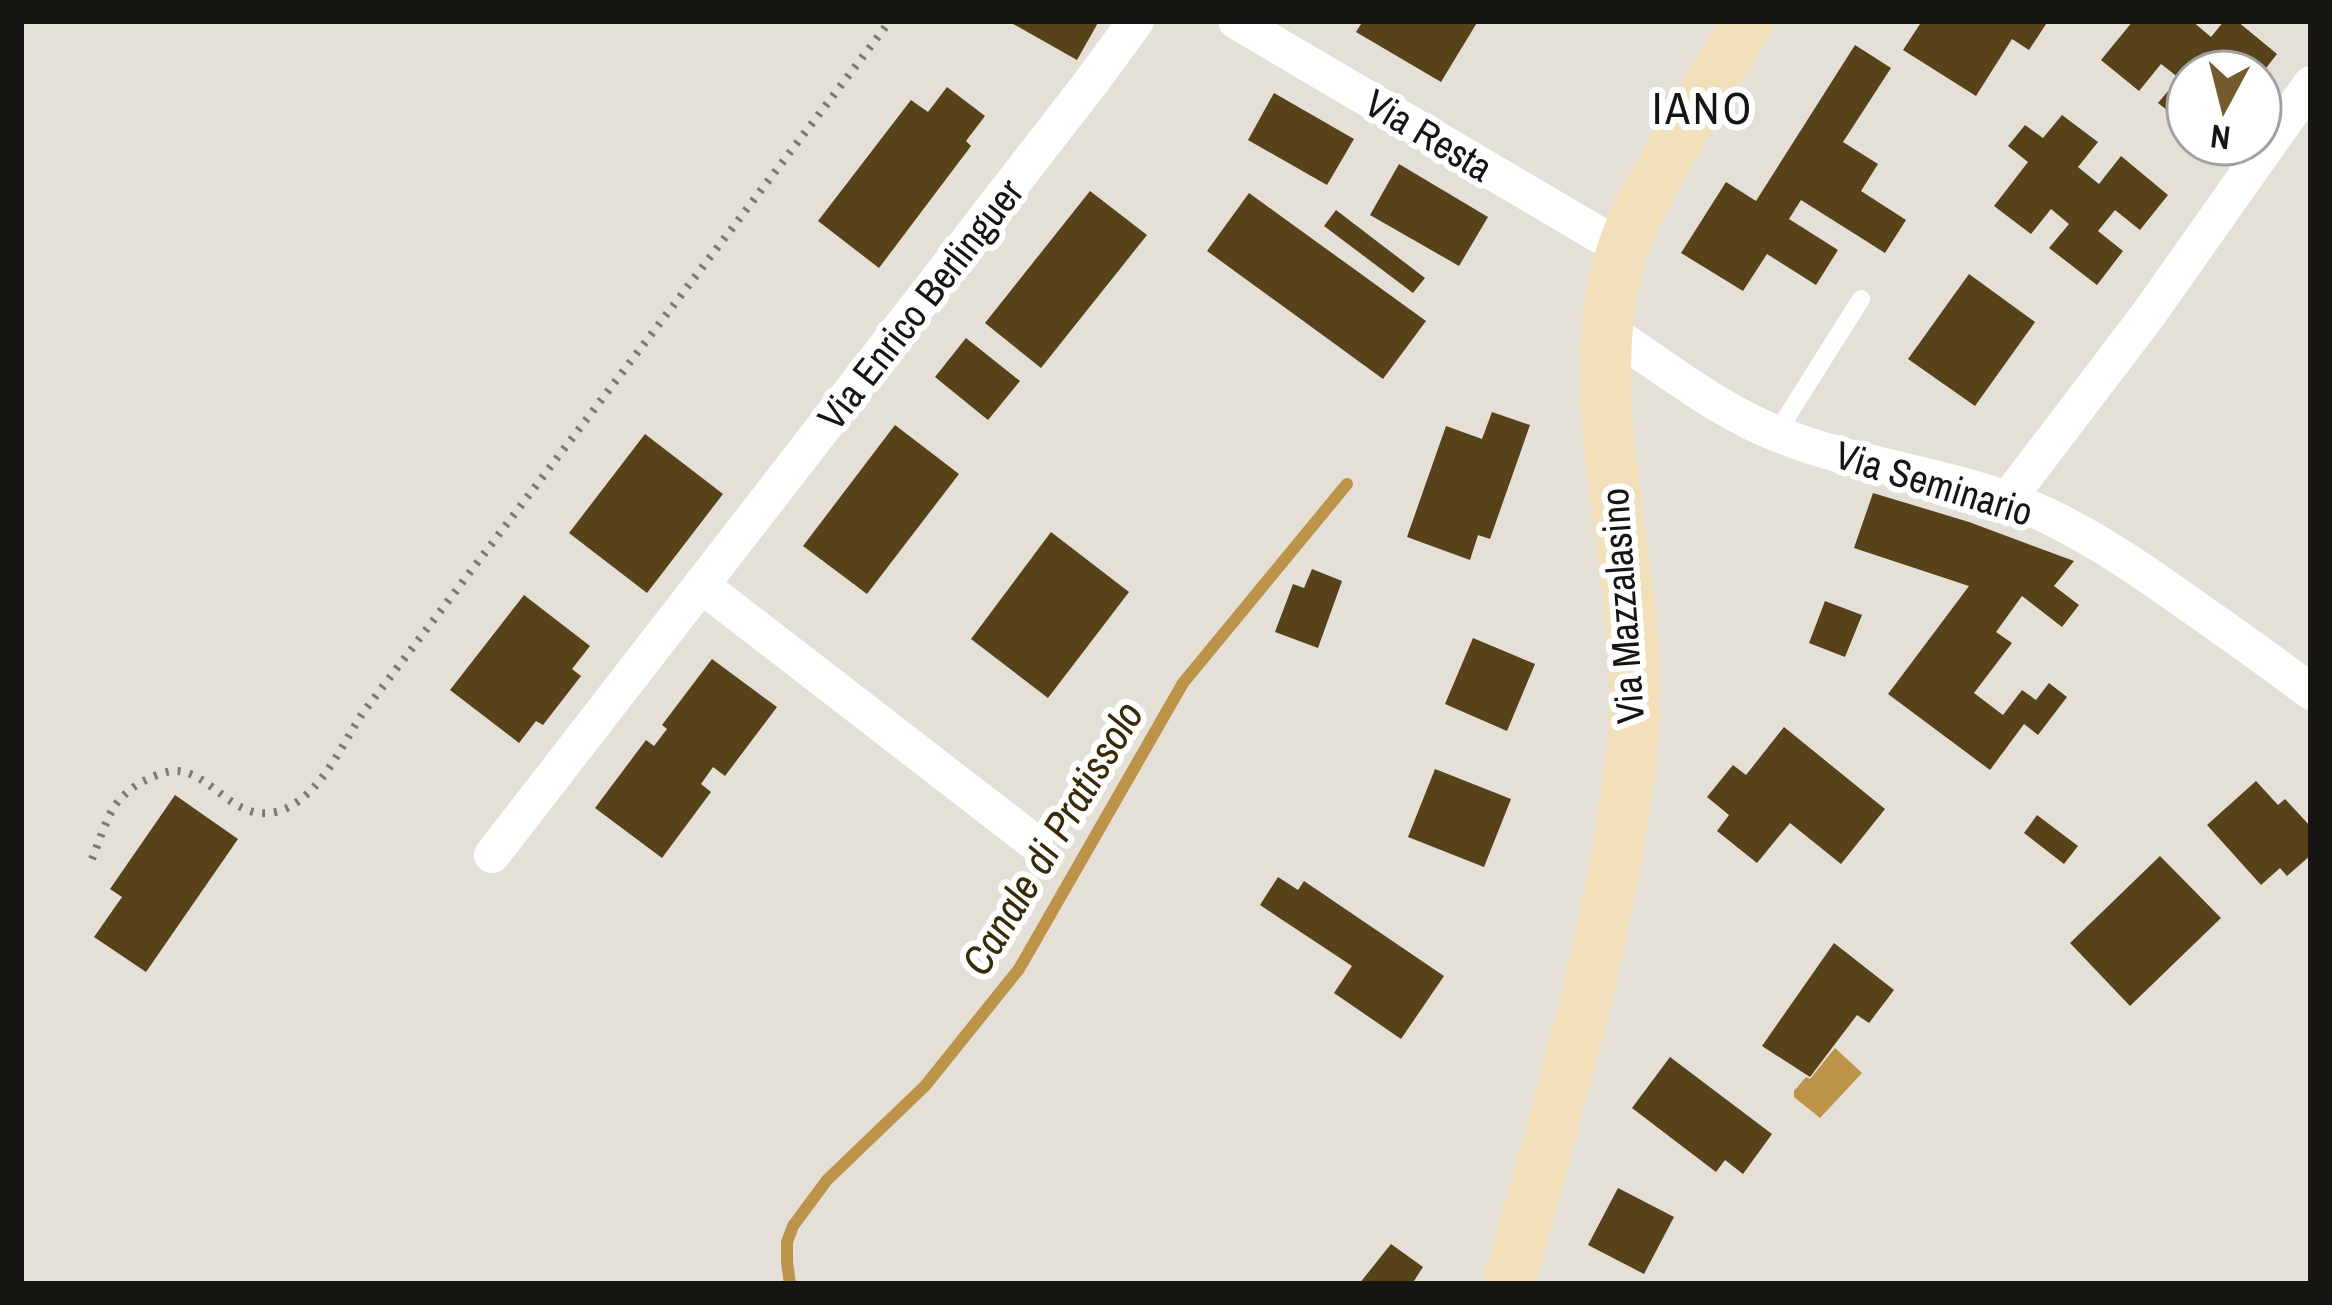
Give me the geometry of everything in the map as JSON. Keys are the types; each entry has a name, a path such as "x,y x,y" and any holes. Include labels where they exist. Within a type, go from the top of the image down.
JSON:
{"main road":[{"name":"Via Mazzalasino","path":"1509,1284 1593,973 1630,757 1633,646 1606,395 1607,330 1615,275 1636,213 1749,21"}],"street":[{"name":"Via Enrico Berlinguer","path":"492,855 1136,21"},
{"name":"Via Resta","path":"1236,21 1623,249"},
{"path":"2008,500 2148,315 2311,84"},
{"name":"Via Seminario","path":"1607,330 1736,414 1776,434 1961,485 2052,518 2104,546 2311,692"},
{"path":"701,585 1035,843"}],"lane":[{"path":"1776,434 1861,299"}],"path":[{"path":"92,859 114,807 133,786 154,776 178,770 224,798 269,814 290,806 313,788 362,714 890,21"}],"shaded area":[{"path":"1835,1048 1862,1073 1820,1118 1794,1097 1794,1091"}],"building":[{"path":"1008,21 1099,21 1077,60"},
{"path":"1363,21 1478,21 1441,82 1356,32"},
{"path":"1922,21 2048,21 2029,50 2012,39 1976,96 1903,50"},
{"path":"2133,21 2192,21 2211,37 2224,21 2237,21 2270,48 2164,48 2164,66 2161,64 2139,91 2101,60"},
{"path":"1855,45 1891,68 1843,142 1878,164 1861,191 1906,220 1885,253 1801,200 1789,219 1838,250 1816,285 1767,254 1743,291 1681,253 1726,182 1756,201"},
{"path":"947,87 985,116 966,141 971,146 879,268 818,221 911,100 928,112"},
{"path":"1274,93 1354,139 1327,185 1248,140"},
{"path":"2062,115 2098,142 2078,167 2099,184 2121,156 2168,195 2140,230 2115,210 2098,231 2123,251 2097,285 2049,248 2069,224 2051,209 2031,234 1994,206 2028,162 2008,146 2025,125 2043,138"},
{"path":"1399,164 1488,217 1459,266 1370,215"},
{"path":"1090,191 1147,235 1041,368 985,323"},
{"path":"1249,193 1426,321 1383,379 1207,251"},
{"path":"1336,210 1425,278 1413,293 1324,226"},
{"path":"1969,274 2035,322 1975,406 1908,359"},
{"path":"966,338 1020,381 988,420 935,377"},
{"path":"1492,412 1530,425 1490,539 1478,535 1470,560 1407,537 1446,426 1482,439"},
{"path":"895,425 959,474 867,594 803,546"},
{"path":"645,434 723,494 647,593 569,533"},
{"path":"1873,493 2074,561 2054,586 2079,605 2062,627 2022,596 1996,632 2012,643 1974,693 2003,715 2022,690 2036,700 2049,683 2067,697 2038,735 2024,724 1990,770 1888,694 1969,586 1854,548"},
{"path":"1051,532 1129,592 1048,698 971,639"},
{"path":"1312,569 1342,581 1318,648 1275,632 1293,584 1304,588"},
{"path":"524,595 590,646 572,669 581,676 543,725 536,721 519,743 450,690"},
{"path":"1825,601 1862,615 1845,657 1809,643"},
{"path":"1473,638 1535,664 1507,731 1445,704"},
{"path":"712,659 777,707 725,776 713,767 701,784 711,792 662,858 595,808 646,740 654,746 667,729 662,725"},
{"path":"1784,727 1885,809 1841,864 1790,823 1757,863 1717,831 1729,815 1707,797 1733,765 1746,775"},
{"path":"1435,769 1511,799 1484,867 1408,837"},
{"path":"2256,781 2278,805 2285,799 2311,827 2311,855 2287,876 2280,868 2261,885 2207,825"},
{"path":"175,795 238,839 146,972 94,937 122,897 110,889"},
{"path":"2037,815 2078,846 2064,864 2024,833"},
{"path":"2160,856 2221,918 2130,1006 2070,943"},
{"path":"1278,877 1298,890 1304,881 1444,976 1401,1039 1334,993 1352,966 1260,905"},
{"path":"1834,943 1894,990 1869,1023 1857,1015 1810,1077 1762,1046"},
{"path":"1670,1057 1772,1134 1743,1174 1725,1160 1716,1172 1632,1108"},
{"path":"1618,1188 1674,1217 1644,1274 1588,1245"},
{"path":"1391,1244 1423,1267 1412,1284 1359,1284"}],"waterway":[{"name":"Canale di Pratissolo","path":"790,1284 787,1242 793,1226 827,1180 925,1086 1019,969 1183,683 1347,484"}],"district":[{"name":"IANO","path":"1703,107"}]}
